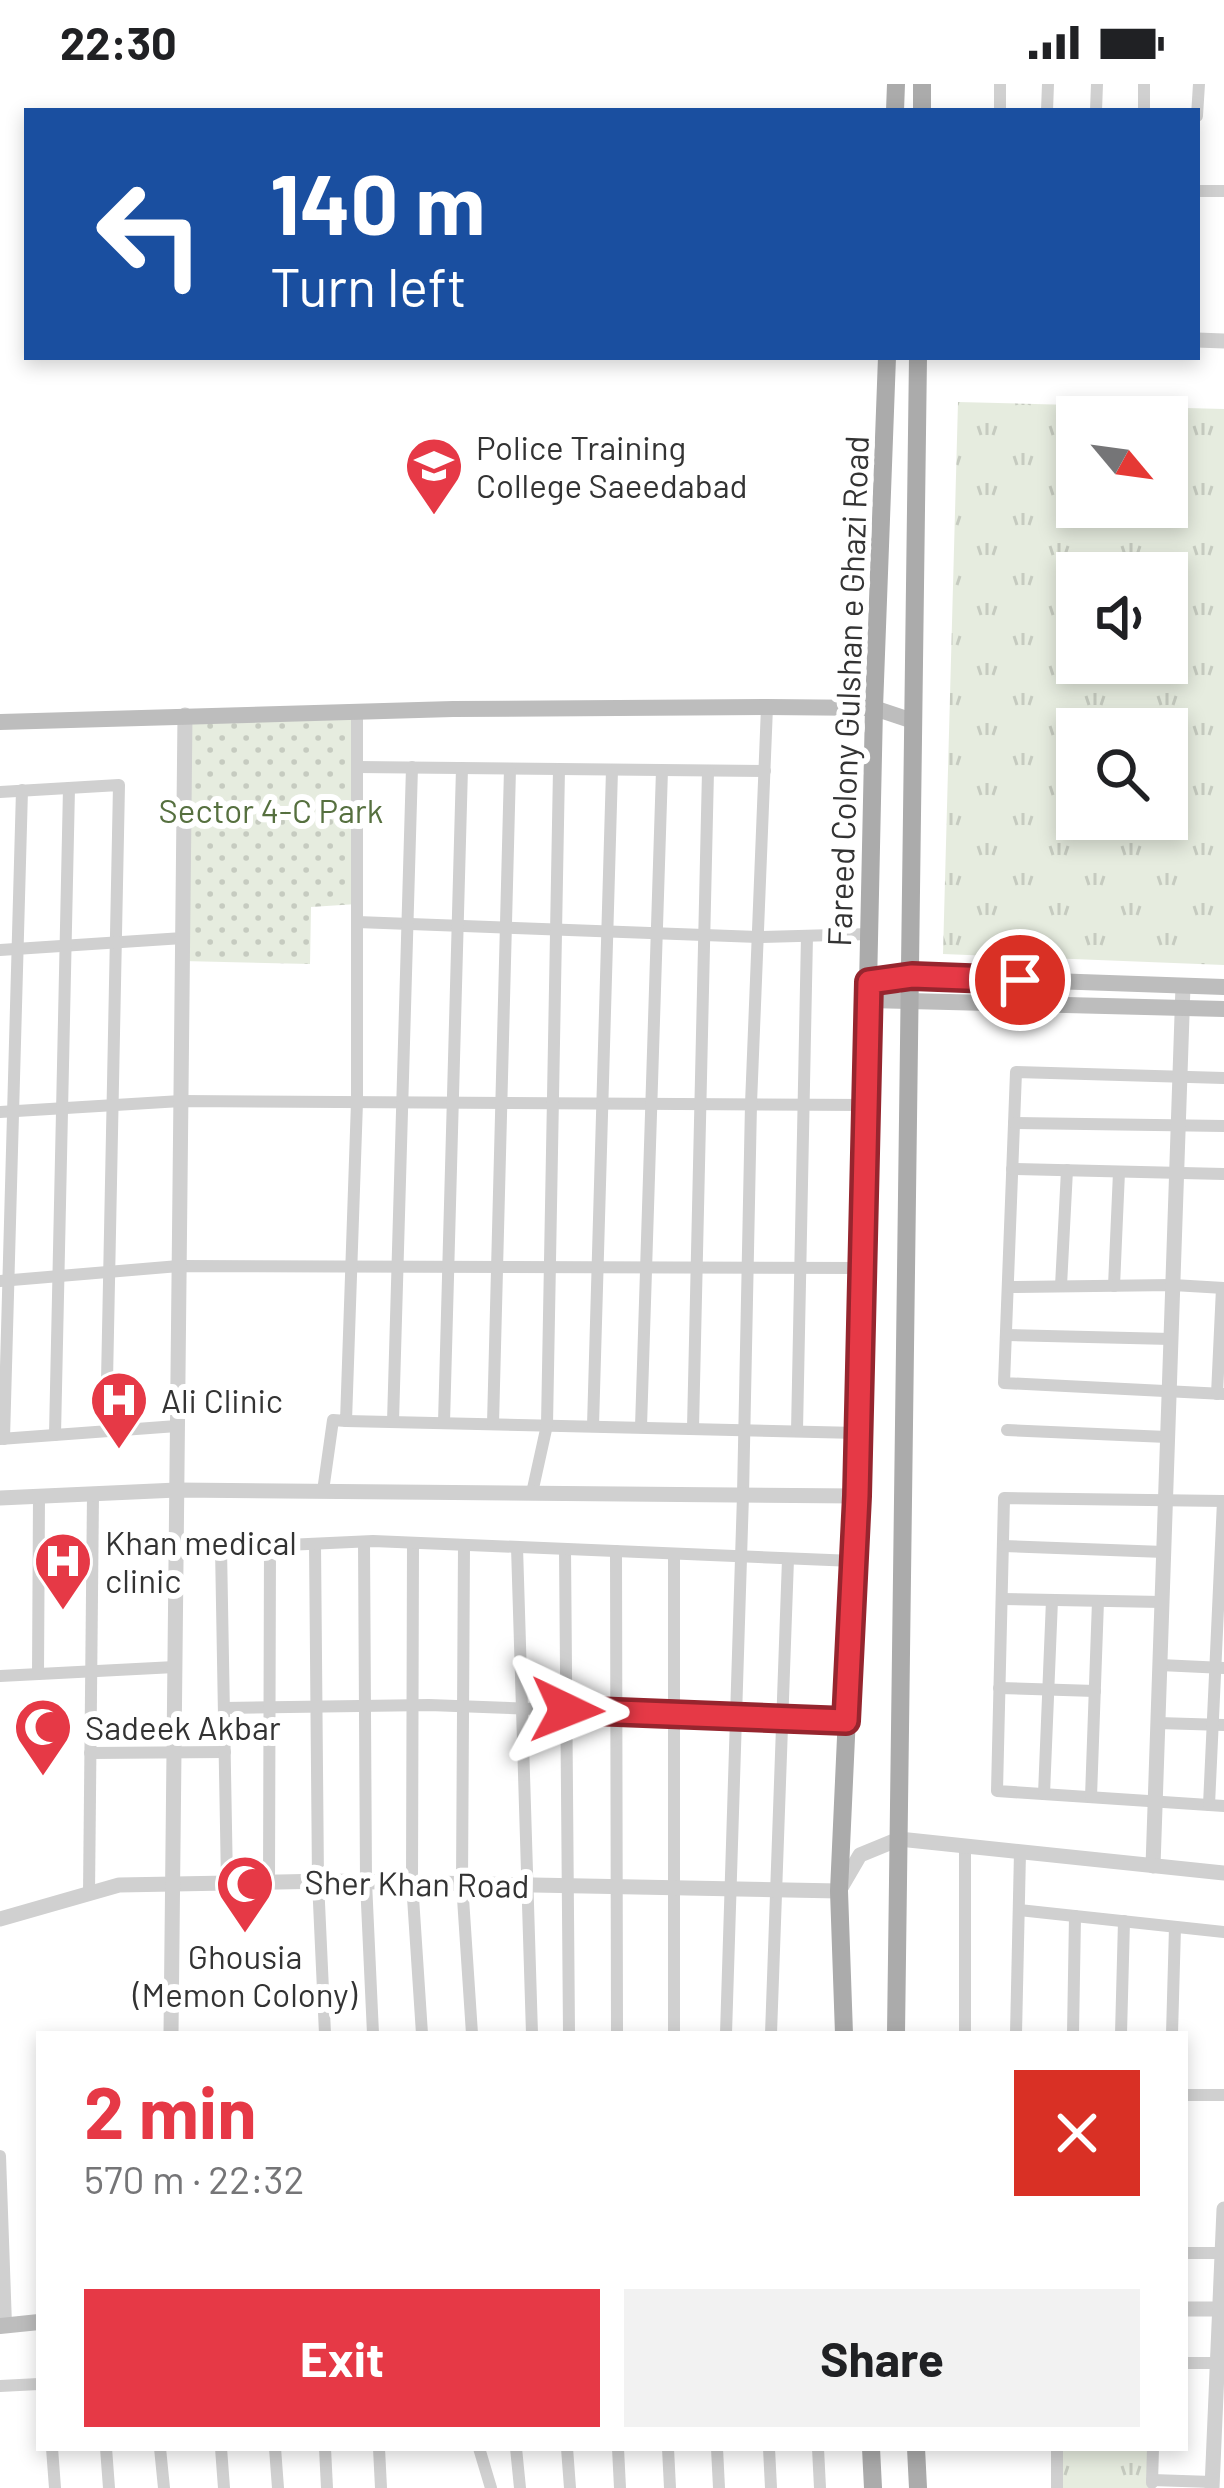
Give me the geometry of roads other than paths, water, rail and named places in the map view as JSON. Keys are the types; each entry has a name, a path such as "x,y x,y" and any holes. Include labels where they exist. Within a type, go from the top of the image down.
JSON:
{"main road":[{"name":"Fareed Colony Gulshan e Ghazi Road","path":"844,2031 839,1891 857,1496 874,709 887,360"},
{"name":"Fareed Colony Gulshan e Ghazi Road","path":"896,2031 918,360"},
{"path":"0,722 357,711 767,707 874,709 914,721"},
{"path":"869,991 912,976 1224,988"},
{"path":"869,991 911,1000 1224,1009"},
{"path":"3,2326 36,2322"},
{"path":"871,2451 873,2488"},
{"path":"916,2451 918,2488"}],"street":[{"path":"726,2031 767,707"},
{"path":"346,1420 357,1102 357,711"},
{"path":"171,2031 185,715"},
{"path":"357,767 764,771"},
{"path":"393,1422 412,767"},
{"path":"444,1423 462,768"},
{"path":"493,1424 510,769"},
{"path":"532,1493 547,1425 559,769"},
{"path":"593,1426 612,770"},
{"path":"640,1427 662,770"},
{"path":"693,1428 708,771"},
{"path":"0,791 119,785 106,1431"},
{"path":"55,1436 69,788"},
{"path":"22,790 6,1111 2,1439 177,1426"},
{"path":"357,922 758,938 871,934"},
{"path":"797,1431 807,936"},
{"path":"0,950 183,938"},
{"path":"1153,1866 1183,986"},
{"path":"1008,1287 1223,1288 1220,1394 1004,1383 1016,1072 1224,1078"},
{"path":"6,1111 181,1101 867,1105"},
{"path":"1014,1123 1224,1126"},
{"path":"1012,1169 1224,1174"},
{"path":"1061,1286 1066,1170"},
{"path":"1114,1286 1119,1172"},
{"path":"4,1280 179,1266 862,1268"},
{"path":"1006,1335 1171,1339"},
{"path":"323,1491 333,1420 858,1433"},
{"path":"1007,1430 1168,1437"},
{"path":"0,1498 177,1490 857,1496"},
{"path":"89,1894 93,1494"},
{"path":"38,1674 40,1496"},
{"path":"1208,1804 1218,1725 1223,1501 1004,1498 997,1791 1224,1806"},
{"path":"364,1542 366,1882 373,2031"},
{"path":"227,1883 220,1548 413,1543 854,1561"},
{"path":"413,1543 412,1882 422,2031"},
{"path":"314,1544 325,2031"},
{"path":"464,1545 462,1883 472,2031"},
{"path":"269,1882 270,1546"},
{"path":"1003,1546 1164,1552"},
{"path":"517,1547 532,2031"},
{"path":"566,1549 569,2031"},
{"path":"616,1552 617,2031"},
{"path":"674,1554 674,2031"},
{"path":"771,2031 788,1558"},
{"path":"1002,1599 1162,1602"},
{"path":"1044,1794 1052,1600"},
{"path":"1091,1797 1098,1601"},
{"path":"1160,1665 1220,1667"},
{"path":"0,1676 175,1667"},
{"path":"999,1688 1095,1691"},
{"path":"224,1708 463,1706 846,1721"},
{"path":"1158,1724 1218,1725"},
{"path":"90,1753 224,1752"},
{"path":"839,1891 860,1855 899,1839 1224,1874"},
{"path":"965,1846 965,2031"},
{"path":"1016,2031 1020,1852"},
{"name":"Sher Khan Road","path":"0,1919 118,1886 172,1884 318,1881 839,1891"},
{"path":"1019,1910 1224,1932"},
{"path":"1072,2031 1075,1916"},
{"path":"1121,2031 1124,1922"},
{"path":"1172,2031 1175,1927"},
{"path":"1188,2095 1224,2095"},
{"path":"0,2156 3,2326"},
{"path":"1153,2451 1152,2484 1212,2485 1224,2209"},
{"path":"1188,2253 1222,2253"},
{"path":"1188,2309 1220,2309"},
{"path":"1188,2363 1217,2363"},
{"path":"0,2386 36,2384"},
{"path":"52,2451 55,2488"},
{"path":"106,2451 109,2488"},
{"path":"160,2451 164,2488"},
{"path":"221,2451 224,2488"},
{"path":"275,2451 278,2488"},
{"path":"325,2451 327,2488"},
{"path":"379,2451 381,2488"},
{"path":"480,2451 491,2488"},
{"path":"516,2451 520,2488"},
{"path":"567,2451 570,2488"},
{"path":"618,2451 620,2488"},
{"path":"668,2451 670,2488"},
{"path":"717,2451 719,2488"},
{"path":"769,2451 771,2488"},
{"path":"818,2451 820,2488"},
{"path":"1057,2451 1057,2488"}],"place":[{"name":"Police Training College Saeedabad","path":"434,517"},
{"name":"Ali Clinic","path":"119,1451"},
{"name":"Khan medical clinic","path":"63,1612"},
{"name":"Sadeek Akbar","path":"43,1778"},
{"name":"Ghousia (Memon Colony)","path":"245,1935"}],"park label":[{"name":"Sector 4-C Park","path":"271,810"}]}
